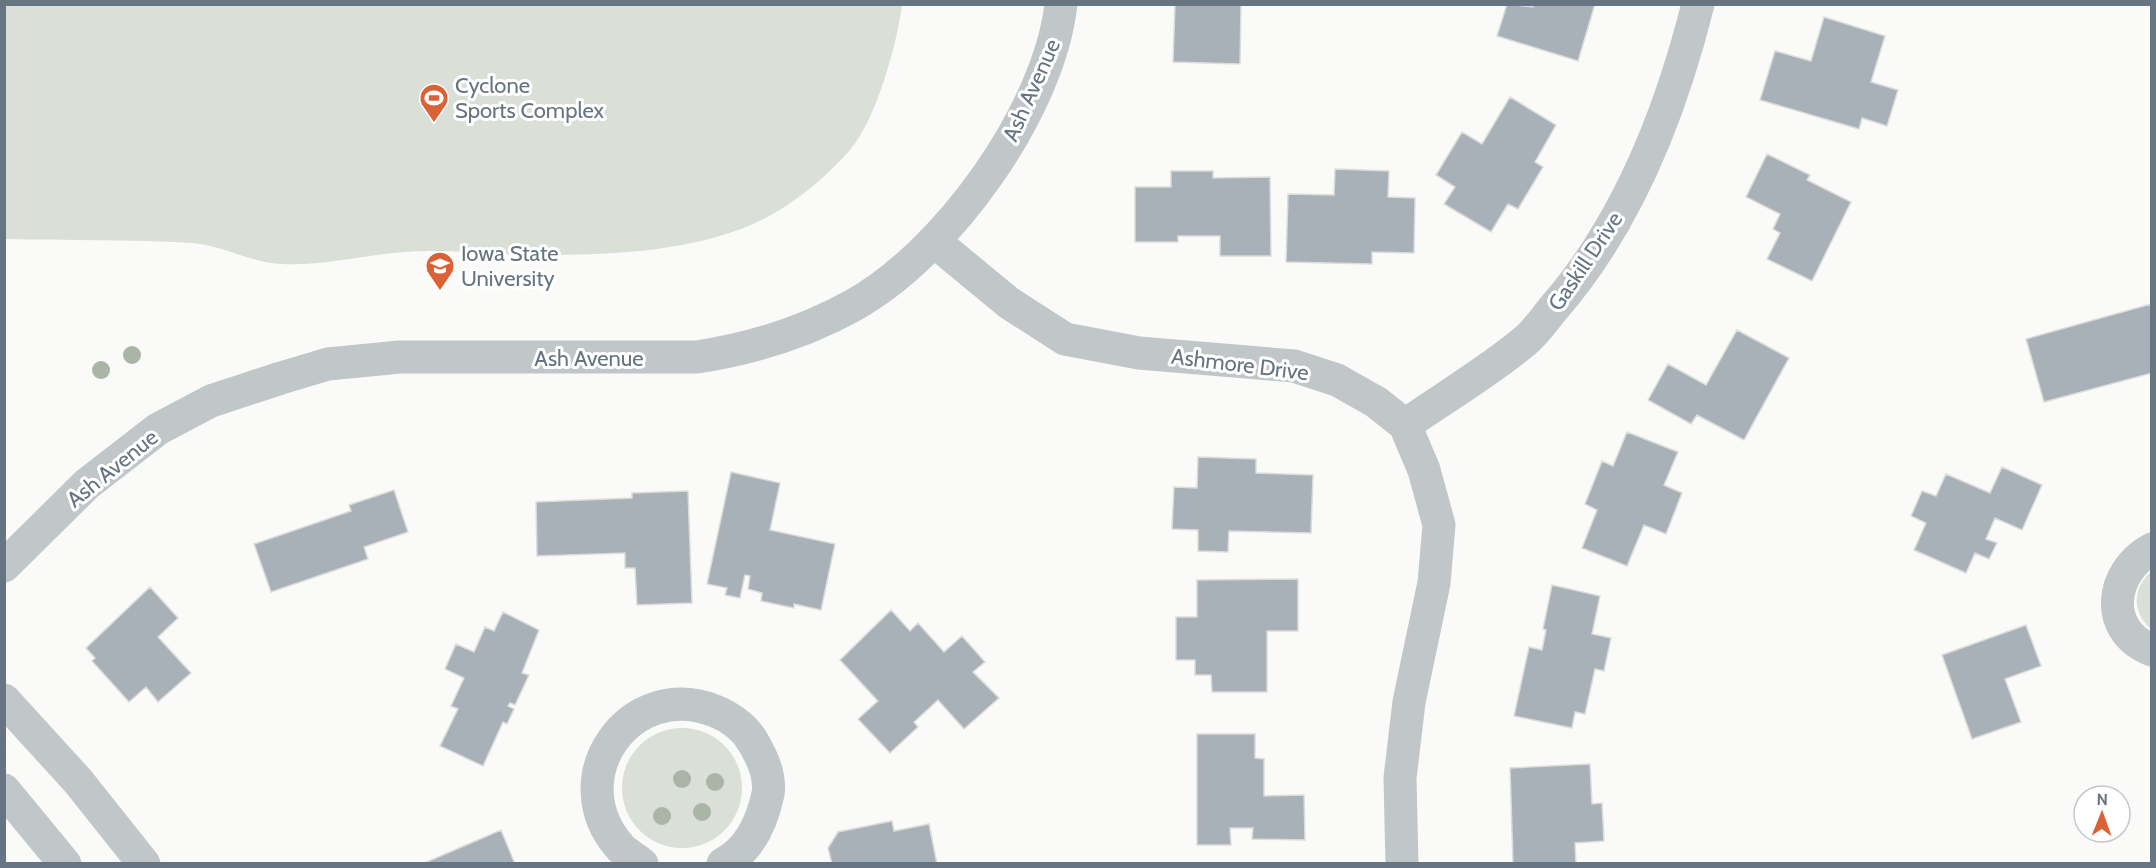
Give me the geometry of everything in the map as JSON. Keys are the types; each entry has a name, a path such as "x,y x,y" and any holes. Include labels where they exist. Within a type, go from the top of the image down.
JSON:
{"street":[{"name":"Ash Avenue","path":"4,566 87,484 158,429 211,401 328,364 400,357 678,358 730,352 795,331 852,307 898,275 934,241 1004,152 1026,112 1056,34 1061,4"},
{"name":"Gaskill Drive","path":"1405,425 1526,340 1578,277 1608,235 1652,144 1670,96 1698,4"},
{"name":"Ashmore Drive","path":"934,241 1009,303 1065,339 1139,352 1294,366 1337,380 1376,402 1405,425 1424,470 1439,525 1434,584 1409,702 1400,778 1402,864"},
{"path":"2151,549 2138,556 2126,570 2118,585 2117,603 2121,621 2131,636 2151,650"},
{"path":"4,700 78,781 144,864"},
{"path":"642,864 621,848 606,826 597,800 598,773 607,747 624,726 646,711 672,703 699,704 727,715 749,735 764,760 768,789 763,818 748,844 723,864"},
{"path":"4,790 65,864"}],"shaded area":[{"name":"Cyclone Sports Complex","path":"5,4 902,5 884,81 859,137 839,162 814,185 786,206 756,223 693,243 642,251 541,255 413,251 320,263 282,264 259,261 203,244 192,243 5,239"},
{"path":"2151,572 2151,629 2140,616 2137,600 2140,585"},
{"path":"682,728 705,733 724,746 737,765 742,788 737,811 724,830 705,843 682,848 659,843 640,830 627,811 622,788 627,765 640,746 659,733"}],"building":[{"path":"1175,4 1241,4 1240,64 1173,62"},
{"path":"1507,4 1533,7 1533,4 1595,4 1578,61 1497,36"},
{"path":"1824,17 1885,36 1871,82 1898,90 1887,126 1862,118 1859,129 1760,100 1775,51 1811,61"},
{"path":"1510,97 1556,125 1535,162 1543,167 1518,209 1508,204 1491,232 1444,204 1455,187 1436,175 1462,132 1482,144"},
{"path":"1767,154 1810,175 1807,180 1851,202 1812,281 1767,259 1780,233 1773,229 1780,214 1746,197"},
{"path":"1335,169 1389,171 1388,197 1415,198 1414,253 1372,252 1372,264 1286,262 1288,194 1334,195"},
{"path":"1171,171 1213,171 1213,178 1270,177 1271,256 1220,256 1220,236 1178,236 1178,242 1135,242 1135,187 1171,187"},
{"path":"2151,304 2152,373 2044,402 2026,339"},
{"path":"1737,330 1789,358 1744,440 1697,415 1691,424 1648,400 1668,364 1706,385"},
{"path":"1627,432 1678,452 1664,485 1682,493 1666,534 1644,525 1627,566 1582,548 1597,510 1585,504 1602,461 1613,466"},
{"path":"1198,457 1256,459 1256,473 1313,475 1311,533 1229,531 1228,552 1198,551 1198,530 1172,529 1174,487 1197,488"},
{"path":"2002,467 2042,485 2022,530 1995,518 1986,539 1997,543 1989,559 1975,553 1966,573 1914,550 1926,523 1911,516 1922,491 1936,496 1946,474 1990,493"},
{"path":"731,472 780,483 770,530 835,544 821,610 794,604 794,608 761,601 762,593 748,589 750,576 745,575 740,598 725,595 727,588 707,584"},
{"path":"394,490 408,532 364,547 368,559 271,592 254,544 351,511 349,505"},
{"path":"688,491 692,603 637,605 635,568 625,568 625,553 537,556 536,502 632,498 632,493"},
{"path":"1298,579 1298,631 1267,631 1267,692 1212,692 1211,675 1195,675 1195,660 1176,660 1176,617 1197,617 1197,580"},
{"path":"1552,585 1600,596 1592,634 1611,638 1604,671 1595,669 1585,714 1575,712 1572,728 1514,716 1529,647 1542,650 1546,630 1543,629"},
{"path":"150,587 178,618 158,637 191,673 158,702 146,687 129,702 92,661 95,658 86,648"},
{"path":"891,610 910,631 918,623 944,652 962,636 985,662 973,672 999,698 964,729 938,700 914,722 918,727 890,753 858,719 878,701 840,660"},
{"path":"503,612 539,630 522,673 529,675 515,705 510,703 508,706 514,709 507,724 503,722 483,766 440,746 458,709 451,706 464,678 445,669 456,644 474,652 485,627 494,631"},
{"path":"2026,625 2041,666 2005,679 2021,722 1972,739 1942,655"},
{"path":"1197,734 1255,734 1255,758 1264,759 1264,796 1304,795 1305,840 1252,839 1253,828 1230,828 1231,845 1197,845"},
{"path":"1590,764 1592,804 1602,803 1604,841 1575,843 1576,864 1513,864 1510,768"},
{"path":"892,821 894,831 929,824 937,864 832,864 828,848 838,832"},
{"path":"501,830 515,864 422,864"}],"place":[{"name":"Cyclone Sports Complex","path":"434,124"},
{"name":"Iowa State University","path":"440,292"}]}
